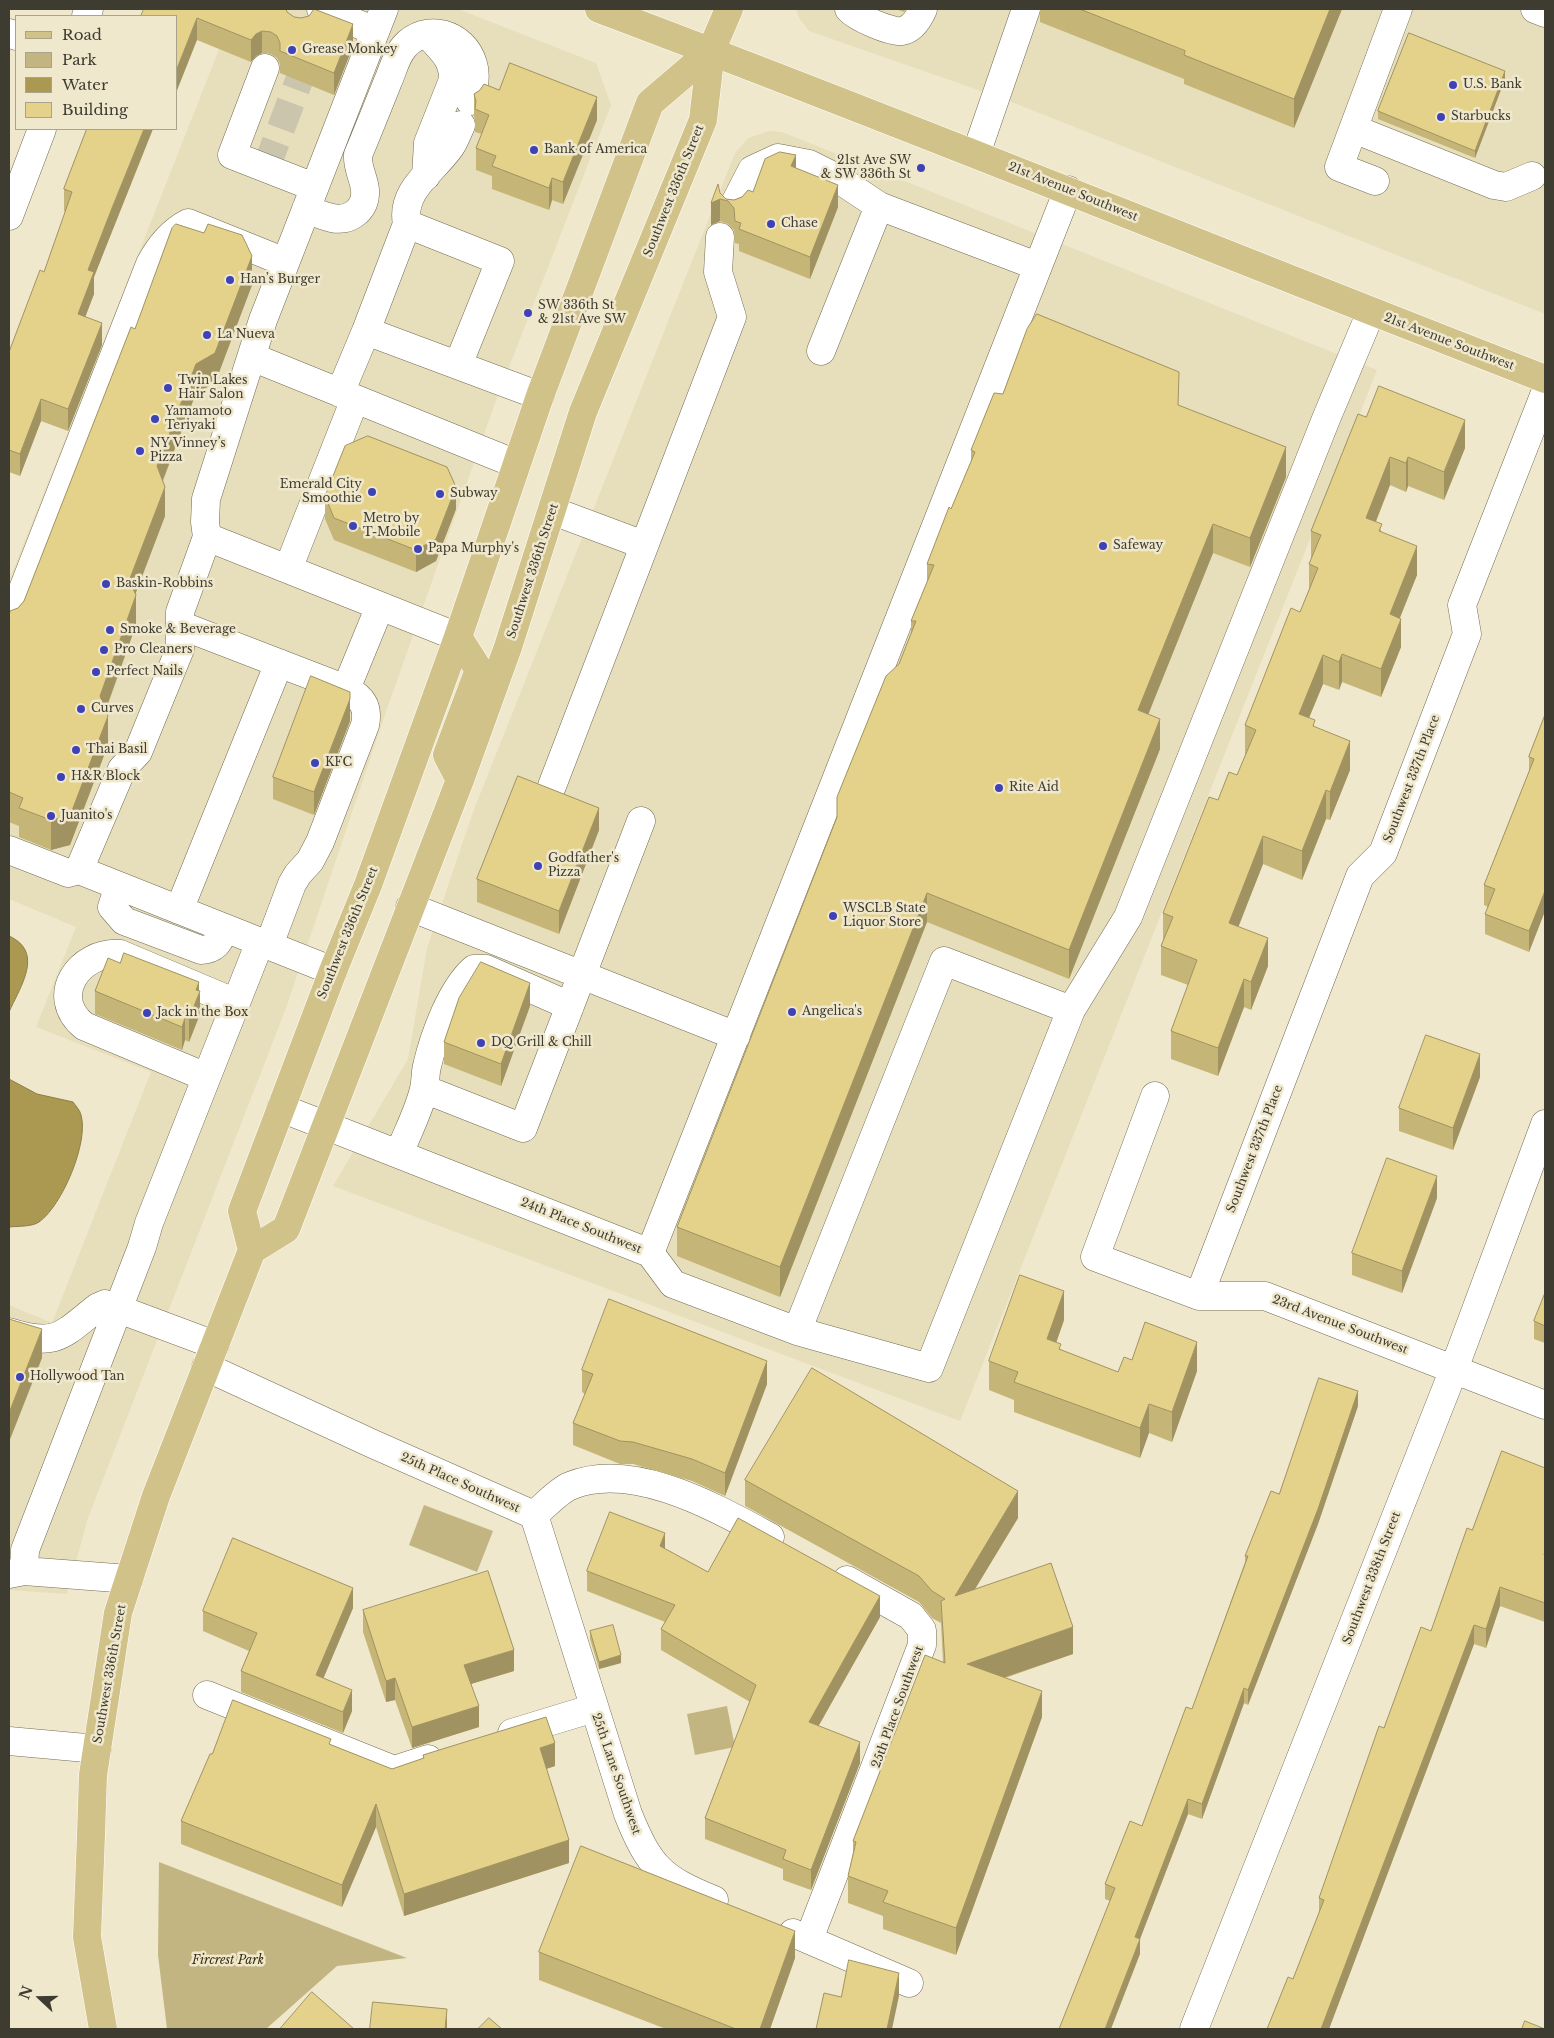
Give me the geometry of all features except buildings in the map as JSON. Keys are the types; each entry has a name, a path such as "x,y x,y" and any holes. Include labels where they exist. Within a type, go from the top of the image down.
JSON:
{"main road":[{"name":"21st Avenue Southwest","path":"600,9 1068,190 1371,312 1545,379"},
{"path":"711,51 729,9"},
{"name":"Southwest 336th Street","path":"103,2029 87,1937 93,1775 118,1613 156,1496 252,1250 242,1211 333,971 368,885 458,637 540,396 650,103 711,51"},
{"name":"Southwest 336th Street","path":"252,1250 286,1229 460,780 508,647 583,412 703,120 711,51"},
{"path":"458,637 479,670 448,755 460,780"}],"street":[{"path":"849,9 866,19 896,31 904,31 916,22 923,9"},
{"path":"976,154 1026,9"},
{"path":"1375,181 1339,167 1398,9"},
{"path":"1535,9 1545,13"},
{"path":"79,870 122,769 138,752 180,649 180,612 208,537 205,522 206,499 285,262 379,20 314,17"},
{"path":"274,71 240,158 310,198 333,218 353,215 362,207 365,189 358,155 398,57 410,40 427,33 442,20 454,23 479,40 486,50 492,78 474,115 468,145 456,160 426,176 413,190 406,209 407,224 366,331 347,396 288,569"},
{"path":"426,176 426,152 453,80 454,70 451,61 427,33"},
{"path":"1354,129 1494,185 1506,187 1532,176"},
{"path":"9,216 42,130"},
{"path":"733,207 752,170 778,158 809,164 830,174 879,206 1037,266"},
{"path":"650,1253 1068,190"},
{"path":"822,351 879,206"},
{"path":"9,625 150,264 157,252 172,235 188,223 285,262"},
{"path":"407,224 500,260 458,365"},
{"path":"552,786 732,317 718,272 720,237"},
{"path":"797,1331 944,961 1071,1010 1128,916 1326,419 1371,312"},
{"path":"366,331 540,396"},
{"path":"252,357 516,464"},
{"name":"Southwest 337th Place","path":"1199,1296 1360,876 1384,853 1467,634 1462,605 1545,394"},
{"path":"553,510 644,545"},
{"path":"208,537 458,637"},
{"path":"346,689 380,606"},
{"path":"129,1579 16,1572 142,1248 148,1223 236,1003 292,884 298,874 310,862 320,842 367,716 365,704 359,696 346,689 180,625"},
{"path":"180,910 279,664"},
{"path":"424,1089 523,1128 641,821"},
{"path":"9,850 68,873 79,870 333,971"},
{"path":"119,886 112,907 124,920 201,950 213,948 218,944 225,928"},
{"path":"410,907 736,1036"},
{"path":"206,1077 84,1026 75,1019 71,1010 68,998 69,988 77,972 87,961 109,953 120,954 236,1003"},
{"path":"399,1154 424,1089 427,1067 434,1042 464,977 474,969 486,970 570,1006"},
{"name":"24th Place Southwest","path":"281,1108 650,1253 673,1284 797,1331 929,1368 1071,1010"},
{"name":"23rd Avenue Southwest","path":"1156,1096 1095,1257 1199,1296 1265,1296 1545,1405"},
{"name":"Southwest 338th Street","path":"1194,2029 1454,1370 1545,1124"},
{"path":"9,1332 42,1341 71,1328 98,1307 105,1304 118,1308"},
{"name":"25th Place Southwest","path":"118,1308 373,1444 534,1515 569,1486 597,1480 629,1479 688,1496 723,1512 791,1549"},
{"name":"25th Lane Southwest","path":"534,1515 628,1814 645,1852 656,1867 669,1879 687,1890 739,1911"},
{"name":"25th Place Southwest","path":"809,1939 917,1660 923,1636 918,1624 911,1616 825,1568"},
{"path":"207,1695 394,1770 451,1752"},
{"path":"489,1740 594,1708"},
{"path":"9,1740 97,1749"},
{"path":"774,1925 909,1983"}],"shaded area":[{"path":"235,9 458,9 596,63 611,105 494,406 387,709 286,1008 88,1518 67,1594 9,1590 9,1305 52,1323 151,1072 36,1027 76,927 9,899 9,581"},
{"path":"796,9 1545,9 1545,314 1004,99 809,31 799,18"},
{"path":"769,131 782,132 1377,370 960,1421 333,1186 408,1059 427,948 473,812 735,153 748,138"}],"green space":[{"path":"424,1505 493,1531 477,1572 409,1545"},
{"path":"727,1706 735,1747 695,1755 687,1714"},
{"name":"Fircrest Park","path":"159,1862 407,1958 337,1966 266,2029 167,2029 158,1955"}],"water":[{"path":"9,936 20,943 26,951 28,960 27,971 9,1012"},
{"path":"9,1079 37,1094 73,1102 79,1109 82,1127 77,1157 65,1188 48,1214 36,1224 29,1226 9,1227"}],"tunnel":[{"path":"266,168 312,46"}],"place":[{"name":"Grease Monkey","path":"292,50"},
{"name":"U.S. Bank","path":"1453,85"},
{"name":"Starbucks","path":"1441,117"},
{"name":"Bank of America","path":"534,150"},
{"name":"21st Ave SW & SW 336th St","path":"921,168"},
{"name":"Chase","path":"771,224"},
{"name":"Han’s Burger","path":"230,280"},
{"name":"SW 336th St & 21st Ave SW","path":"528,313"},
{"name":"La Nueva","path":"207,335"},
{"name":"Twin Lakes Hair Salon","path":"168,388"},
{"name":"Yamamoto Teriyaki","path":"155,419"},
{"name":"NY Vinney’s Pizza","path":"140,451"},
{"name":"Emerald City Smoothie","path":"372,492"},
{"name":"Subway","path":"440,494"},
{"name":"Metro by T-Mobile","path":"353,526"},
{"name":"Safeway","path":"1103,546"},
{"name":"Papa Murphy's","path":"418,549"},
{"name":"Baskin-Robbins","path":"106,584"},
{"name":"Smoke & Beverage","path":"110,630"},
{"name":"Pro Cleaners","path":"104,650"},
{"name":"Perfect Nails","path":"96,672"},
{"name":"Curves","path":"81,709"},
{"name":"Thai Basil","path":"76,750"},
{"name":"KFC","path":"315,763"},
{"name":"H&R Block","path":"61,777"},
{"name":"Rite Aid","path":"999,788"},
{"name":"Juanito's","path":"51,816"},
{"name":"Godfather's Pizza","path":"538,866"},
{"name":"WSCLB State Liquor Store","path":"833,916"},
{"name":"Angelica's","path":"792,1012"},
{"name":"Jack in the Box","path":"147,1013"},
{"name":"DQ Grill & Chill","path":"481,1043"},
{"name":"Hollywood Tan","path":"20,1377"}]}
